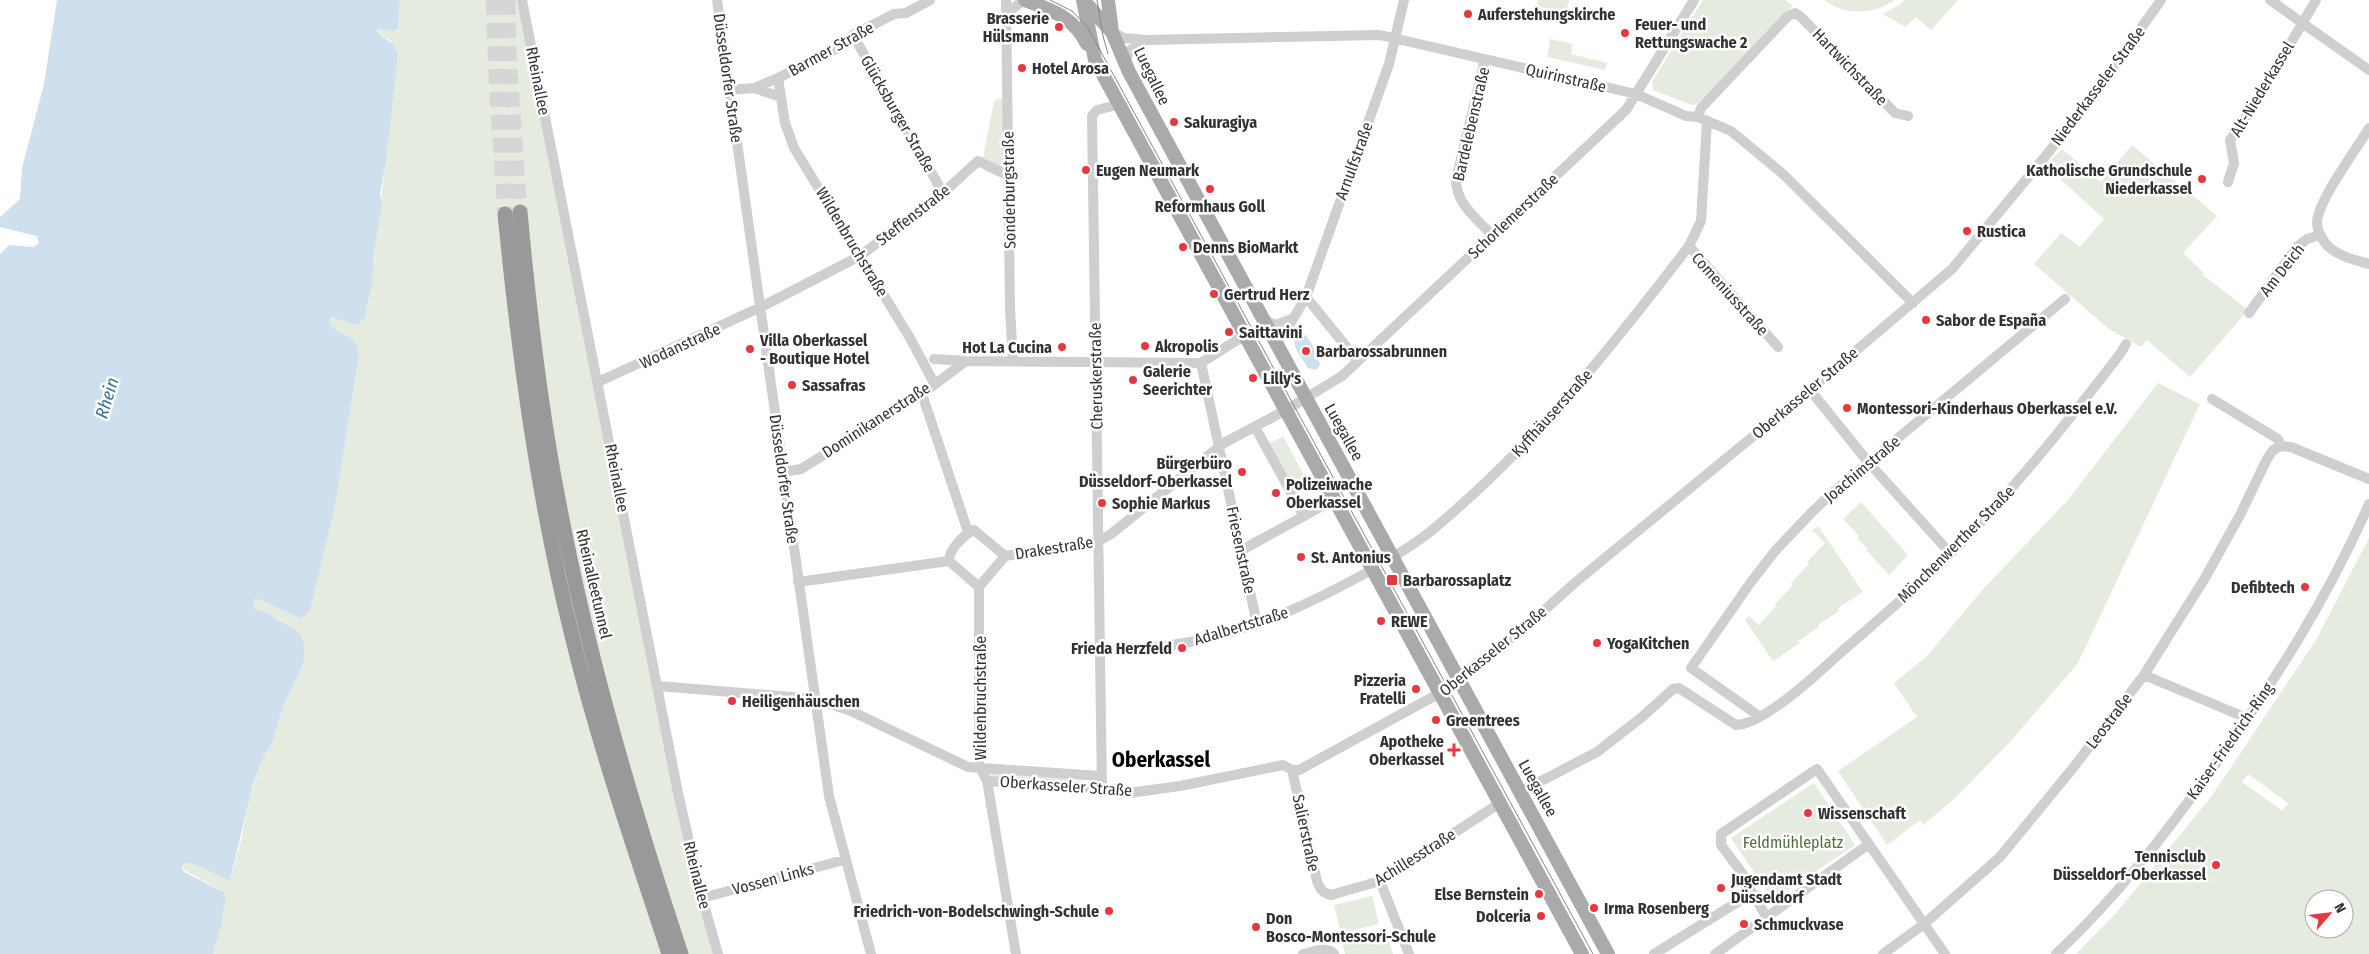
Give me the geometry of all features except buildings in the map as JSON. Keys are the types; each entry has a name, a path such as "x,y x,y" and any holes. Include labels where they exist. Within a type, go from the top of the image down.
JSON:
{"highway":[{"name":"Rheinalleetunnel","path":"669,954 612,782 572,638 536,458 517,330 513,213 558,502 575,579 612,731 681,954"}],"main road":[{"path":"1025,0 1060,14 1074,24 1082,35 1582,954"},
{"path":"1083,0 1095,60"},
{"path":"1083,0 1112,32"},
{"name":"Luegallee","path":"1108,0 1112,32 1125,64 1279,350 1302,400 1392,557 1608,954"},
{"path":"1279,350 1282,336"}],"street":[{"name":"Rheinallee","path":"522,0 658,686 702,898 718,954"},
{"name":"Düsseldorfer Straße","path":"717,0 829,796 844,860 871,954"},
{"name":"Barmer Straße","path":"729,90 754,88 778,78 842,46 854,36 894,14 906,13 930,0"},
{"name":"Sonderburgstraße","path":"1006,0 1013,361"},
{"path":"1007,19 1011,10 1025,0"},
{"name":"Arnulfstraße","path":"1282,336 1306,297 1388,64 1404,0"},
{"name":"Schorlemerstraße","path":"1302,400 1342,376 1626,110 1694,0"},
{"name":"Niederkasseler Straße","path":"1913,303 1952,269 2044,158 2092,97 2161,0"},
{"path":"2270,0 2369,70"},
{"name":"Alt-Niederkassel","path":"2228,182 2234,163 2229,142 2255,104 2316,0"},
{"name":"Hartwichstraße","path":"1702,119 1701,108 1788,16 1795,13 1895,113 1908,116"},
{"name":"Quirinstraße","path":"1112,32 1124,38 1146,40 1374,34 1636,94 1686,116 1702,119 1731,131 1783,174 1913,303"},
{"name":"Glücksburger Straße","path":"854,36 943,193"},
{"path":"1125,64 1129,51 1146,40"},
{"name":"Bardelebenstraße","path":"1485,60 1456,180 1456,188 1462,202 1492,235"},
{"name":"Wildenbruchstraße","path":"778,78 788,135 910,338 934,383"},
{"path":"754,88 781,97"},
{"name":"Cheruskerstraße","path":"1102,788 1100,776 1092,116 1097,110 1120,104"},
{"name":"Comeniusstraße","path":"1702,119 1701,221 1689,246 1778,347"},
{"name":"Am Deich","path":"2249,313 2297,247 2307,239 2320,235 2317,222 2321,206 2369,128"},
{"name":"Steffenstraße","path":"761,307 860,256 943,193 978,161 1009,176"},
{"path":"2320,235 2329,247 2338,254 2369,264"},
{"name":"Kyffhäuserstraße","path":"1392,557 1445,520 1511,458 1595,366 1689,246"},
{"path":"1306,297 1358,360"},
{"name":"Joachimstraße","path":"1759,716 1692,668 1776,551 1832,493 2065,299"},
{"name":"Oberkasseler Straße","path":"986,781 1102,788 1128,793 1180,786 1283,765 1292,770 1299,770 1319,761 1440,693 1458,677 1523,629 1577,581 1913,303"},
{"name":"Wodanstraße","path":"598,382 761,307"},
{"path":"1262,319 1276,326 1293,319"},
{"path":"1218,448 1201,363 1237,340 1247,338"},
{"name":"Mönchenwerther Straße","path":"1520,792 1597,752 1673,689 1679,688 1731,724 1741,725 1800,690 1885,615 1950,553 2040,457 2126,344"},
{"name":"Dominikanerstraße","path":"934,360 1201,363"},
{"name":"Dominikanerstraße","path":"783,472 801,468 922,394 934,383 966,361"},
{"path":"1810,390 1869,463 1950,553"},
{"path":"922,394 968,532"},
{"path":"2212,399 2278,439 2281,446 2291,447 2369,480"},
{"name":"Drakestraße","path":"1005,556 1098,542 1111,534 1218,448 1302,400"},
{"path":"1255,427 1304,516"},
{"name":"Leostraße","path":"1883,954 1924,924 2000,857 2073,768 2144,675 2205,578 2240,515 2267,459 2273,450 2281,446"},
{"name":"Friesenstraße","path":"1218,448 1257,624"},
{"path":"1242,550 1335,499"},
{"name":"Kaiser-Friedrich-Ring","path":"2056,954 2101,908 2177,817 2249,719 2303,634 2347,554 2369,504"},
{"path":"798,582 949,561 979,587 1005,556 974,530 968,532 949,555 949,561"},
{"name":"Adalbertstraße","path":"1099,651 1188,642 1257,624 1290,613 1373,569"},
{"name":"Wildenbruchstraße","path":"979,587 979,766 986,781 1016,954"},
{"path":"2144,675 2249,719"},
{"name":"Oberkasseler Straße","path":"658,686 815,699 851,711 968,766 1100,776"},
{"path":"1767,918 1745,878 1721,845 1721,834 1817,769 1945,954"},
{"name":"Salierstraße","path":"1292,770 1316,881 1324,894"},
{"name":"Achillesstraße","path":"1324,894 1331,895 1380,881 1500,803"},
{"path":"1715,954 1767,918 1815,880 1869,844"},
{"name":"Vossen Links","path":"702,898 844,860"},
{"path":"1380,881 1409,954"},
{"path":"1654,954 1752,893"},
{"path":"1303,954 1332,952"}],"green space":[{"path":"400,0 518,0 715,954 213,954 221,927 226,896 224,892 183,869 184,863 193,864 230,881 242,837 248,800 264,756 272,744 284,704 304,662 304,643 280,620 255,609 253,603 254,600 259,599 301,619 310,611 335,507 359,355 355,342 336,330 329,321 330,318 336,317 375,257 374,252 398,55 390,40 377,33 380,28 398,28"},
{"path":"1538,0 1569,0 1566,13 1536,6"},
{"path":"1703,0 1785,0 1793,6 1697,104 1692,105 1653,90 1652,82"},
{"path":"1824,0 1895,0 1878,9 1860,12 1841,9"},
{"path":"1904,0 1958,0 1931,30 1916,17 1905,27 1883,14 1901,4"},
{"path":"1550,39 1573,44 1571,54 1607,63 1605,70 1547,57"},
{"path":"1000,98 1004,101 1005,167 1002,169 983,159 994,101"},
{"path":"2132,145 2217,216 2183,253 2204,273 2203,275 2248,310 2190,377 2147,340 2141,347 2109,329 2034,264 2061,233 2080,247 2104,219 2045,165 2062,149 2101,182"},
{"path":"2158,383 2200,404 2078,663 2009,743 1954,799 1923,825 1920,820 1887,845 1838,771 1917,717 1894,683 1927,656 1985,587 2068,500"},
{"path":"1283,436 1306,479 1290,487 1267,445"},
{"path":"1861,502 1908,555 1889,575 1866,550 1867,548 1857,538 1859,536 1843,519"},
{"path":"1818,526 1863,592 1838,608 1839,611 1798,641 1800,643 1773,661 1745,620 1749,616 1759,625 1793,585 1791,583 1809,564 1807,562 1825,543 1812,530"},
{"path":"2369,538 2369,954 2076,954 2117,912 2211,797 2316,640","holes":["2248,774 2288,803 2283,811 2242,782"]},
{"path":"989,773 1073,777 1072,782 992,777"},
{"name":"Feldmühleplatz","path":"1814,783 1855,845 1773,900 1731,838"},
{"path":"1372,896 1379,924 1341,933 1334,905"},
{"path":"1386,930 1393,954 1345,954 1342,941"}],"water":[{"name":"Rhein","path":"57,0 400,0 398,28 393,31 380,28 377,31 393,44 398,55 386,161 380,194 382,203 374,252 372,283 364,319 357,325 332,317 329,321 336,330 355,342 359,355 335,507 310,611 301,619 259,599 254,600 253,603 255,609 265,612 299,632 304,643 304,662 284,704 272,744 264,756 252,787 230,881 193,864 184,863 182,868 184,872 224,892 226,896 221,927 213,954 0,954 0,254 9,245 34,247 39,243 37,236 0,227 0,217 20,199 22,168 44,84"},
{"name":"Barbarossabrunnen","path":"1300,332 1307,337 1315,351 1320,365 1316,370 1308,368 1296,349 1293,337"}],"tunnel":[{"path":"493,0 505,214"},
{"path":"508,0 509,55 520,212"}],"tram line":[{"path":"1050,0 1072,11 1088,28 1593,954"},
{"path":"1097,0 1108,54"}],"place":[{"name":"Auferstehungskirche","path":"1468,14"},
{"name":"Brasserie Hülsmann","path":"1059,27"},
{"name":"Feuer- und Rettungswache 2","path":"1625,33"},
{"name":"Hotel Arosa","path":"1022,68"},
{"name":"Sakuragiya","path":"1174,122"},
{"name":"Eugen Neumark","path":"1086,170"},
{"name":"Katholische Grundschule Niederkassel","path":"2202,179"},
{"name":"Reformhaus Goll","path":"1210,189"},
{"name":"Rustica","path":"1967,231"},
{"name":"Denns BioMarkt","path":"1183,247"},
{"name":"Gertrud Herz","path":"1214,294"},
{"name":"Sabor de España","path":"1926,320"},
{"name":"Saittavini","path":"1229,332"},
{"name":"Akropolis","path":"1145,346"},
{"name":"Hot La Cucina","path":"1062,347"},
{"name":"Villa Oberkassel - Boutique Hotel","path":"750,349"},
{"name":"Barbarossabrunnen","path":"1306,351"},
{"name":"Lilly's","path":"1253,378"},
{"name":"Galerie Seerichter","path":"1133,380"},
{"name":"Sassafras","path":"792,385"},
{"name":"Montessori-Kinderhaus Oberkassel e.V.","path":"1847,408"},
{"name":"Bürgerbüro Düsseldorf-Oberkassel","path":"1242,472"},
{"name":"Polizeiwache Oberkassel","path":"1276,493"},
{"name":"Sophie Markus","path":"1102,503"},
{"name":"St. Antonius","path":"1301,557"},
{"name":"Barbarossaplatz","path":"1392,580"},
{"name":"Defibtech","path":"2305,587"},
{"name":"REWE","path":"1381,621"},
{"name":"YogaKitchen","path":"1597,643"},
{"name":"Frieda Herzfeld","path":"1182,648"},
{"name":"Pizzeria Fratelli","path":"1416,689"},
{"name":"Heiligenhäuschen","path":"732,701"},
{"name":"Greentrees","path":"1436,720"},
{"name":"Apotheke Oberkassel","path":"1454,750"},
{"name":"Wissenschaft","path":"1808,813"},
{"name":"Tennisclub Düsseldorf-Oberkassel","path":"2216,865"},
{"name":"Jugendamt Stadt Düsseldorf","path":"1721,888"},
{"name":"Else Bernstein","path":"1539,894"},
{"name":"Irma Rosenberg","path":"1594,908"},
{"name":"Friedrich-von-Bodelschwingh-Schule","path":"1109,911"},
{"name":"Dolceria","path":"1541,916"},
{"name":"Schmuckvase","path":"1744,924"},
{"name":"Don Bosco-Montessori-Schule","path":"1256,927"}],"district":[{"name":"Oberkassel","path":"1161,760"}]}
